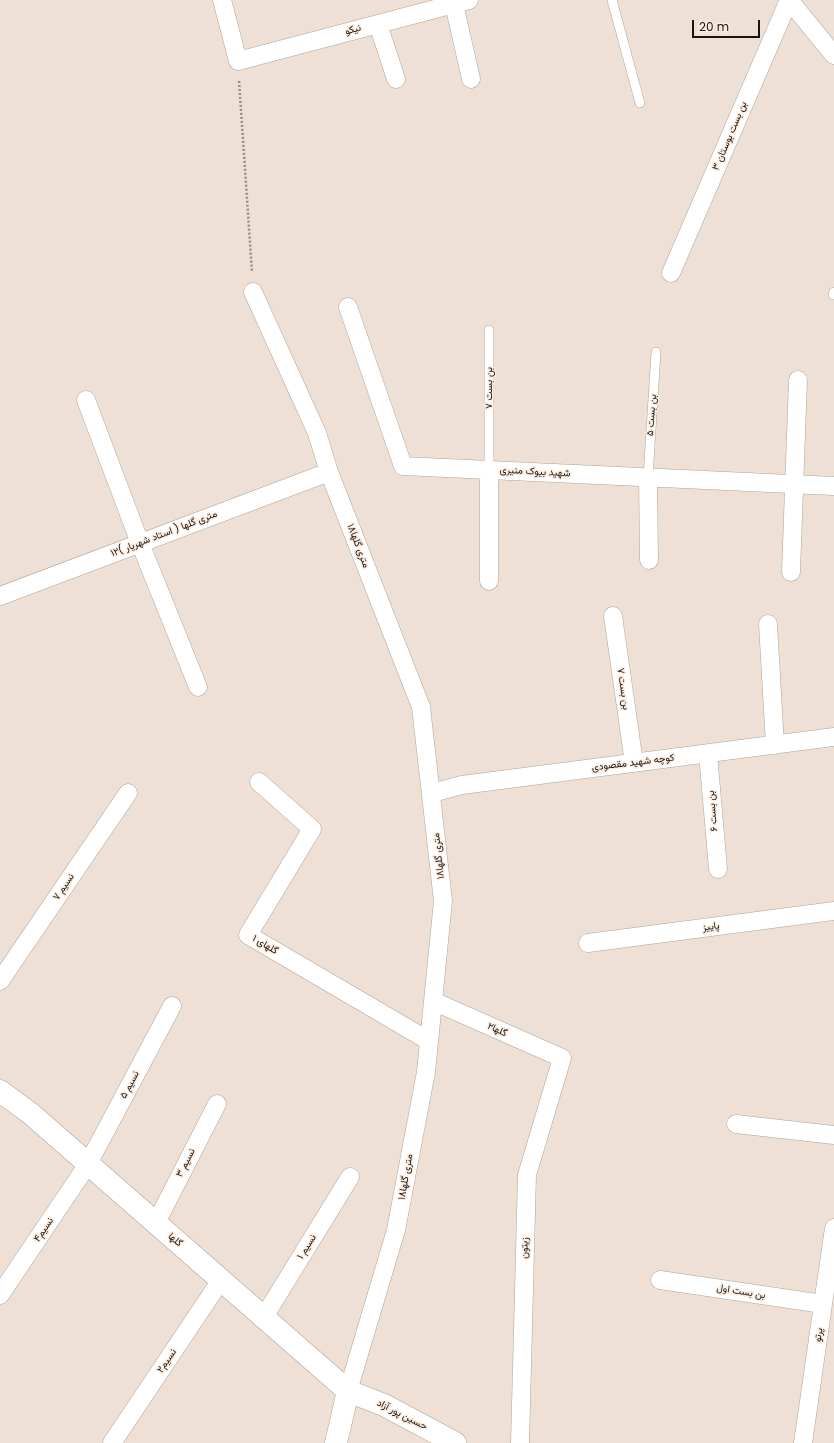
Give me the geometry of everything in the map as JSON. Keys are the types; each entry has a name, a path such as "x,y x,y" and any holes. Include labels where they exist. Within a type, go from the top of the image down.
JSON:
{"street":[{"path":"222,0 238,60"},
{"path":"789,0 834,55"},
{"name":"بن بست بوستان ۳","path":"671,273 789,0"},
{"path":"461,2 471,79"},
{"name":"نیکو","path":"238,60 461,2"},
{"path":"378,24 396,78"},
{"name":"۱۸متری گلها","path":"253,292 317,433 329,472 421,707 444,901 426,1072 396,1230 348,1391 336,1443"},
{"name":"شهید بیوک منیری","path":"348,308 402,466 834,486"},
{"path":"791,572 798,380"},
{"path":"86,400 140,543 198,687"},
{"path":"489,470 489,581"},
{"name":"۱۲متری گلها ( استاد شهریار )","path":"0,596 329,472"},
{"path":"648,477 649,560"},
{"name":"بن بست ۷","path":"613,616 634,763"},
{"path":"768,624 775,745"},
{"name":"کوچه شهید مقصودی","path":"432,793 462,785 834,737"},
{"name":"بن بست ۶","path":"708,754 718,869"},
{"name":"گلهای ۱","path":"259,782 312,829 248,935 429,1041"},
{"name":"نسیم ۷","path":"0,981 128,793"},
{"name":"پاییز","path":"588,943 834,911"},
{"name":"گلها۲","path":"433,1001 562,1058"},
{"name":"نسیم ۵","path":"88,1164 172,1006"},
{"name":"زیتون","path":"520,1443 527,1175 562,1058"},
{"name":"گلها","path":"0,1091 30,1113 348,1391"},
{"name":"نسیم ۳","path":"156,1223 216,1104"},
{"path":"736,1124 834,1135"},
{"name":"نسیم۴","path":"0,1295 88,1164"},
{"name":"نسیم ۱","path":"264,1317 350,1177"},
{"name":"پرتو","path":"803,1443 834,1228"},
{"name":"نسیم۲","path":"112,1443 222,1280"},
{"name":"بن بست اول","path":"660,1280 823,1304"},
{"name":"حسین پور آزاد","path":"348,1391 384,1405 455,1443"}],"lane":[{"path":"612,0 640,103"},
{"name":"بن بست ۷","path":"489,330 489,470"},
{"name":"بن بست ۵","path":"648,477 656,352"}],"path":[{"path":"238,60 253,292"}]}
